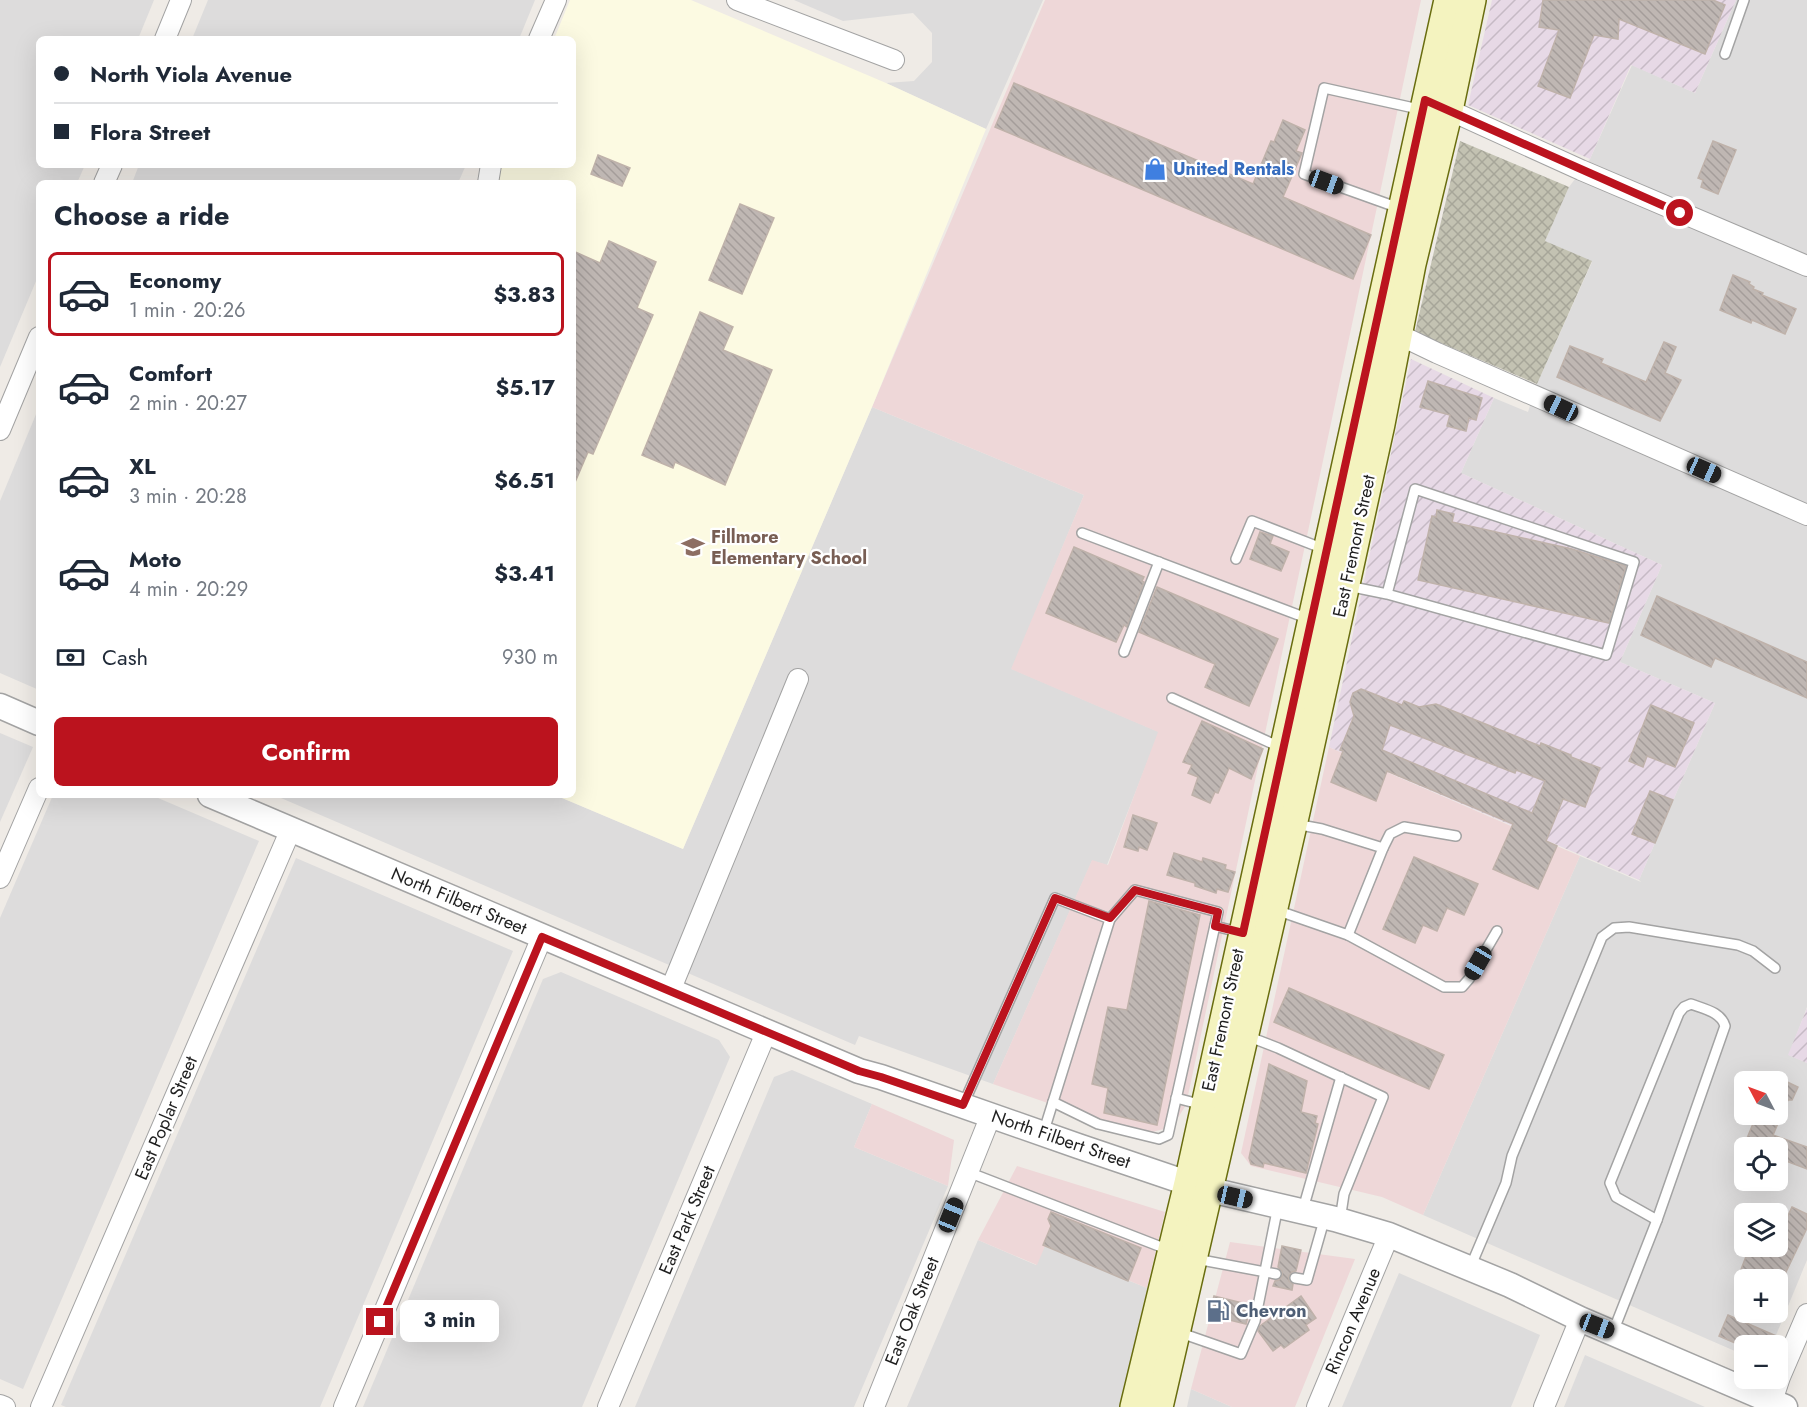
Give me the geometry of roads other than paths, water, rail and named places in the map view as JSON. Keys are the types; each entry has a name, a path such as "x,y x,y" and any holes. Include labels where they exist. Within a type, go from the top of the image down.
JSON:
{"main road":[{"name":"East Fremont Street","path":"1216,1108 1244,1036 1255,936 1274,909 1294,824 1296,752 1311,620 1326,550 1387,329 1412,264 1448,0"},
{"name":"East Fremont Street","path":"1159,1407 1165,1329 1296,752 1345,585 1387,329 1401,209 1432,107 1472,0"},
{"name":"East Fremont Street","path":"1134,1407 1165,1329"}],"street":[{"path":"166,36 181,0"},
{"path":"540,36 556,0"},
{"path":"736,0 894,60"},
{"path":"1432,107 1807,266"},
{"path":"1387,329 1807,515"},
{"path":"0,430 36,344"},
{"path":"670,992 798,679"},
{"path":"0,706 36,722"},
{"path":"0,878 36,795"},
{"name":"North Filbert Street","path":"221,798 859,1071 1198,1186 1389,1235 1510,1286 1580,1320 1613,1332 1776,1405"},
{"name":"East Poplar Street","path":"41,1407 291,829"},
{"path":"344,1407 542,937"},
{"name":"East Park Street","path":"608,1407 766,1033"},
{"name":"East Oak Street","path":"874,1407 991,1115"},
{"name":"Rincon Avenue","path":"1317,1407 1389,1235"},
{"path":"1776,1405 1807,1314"},
{"path":"1544,1407 1580,1320"},
{"path":"0,1405 5,1407"}],"lane":[{"path":"1725,54 1744,0"},
{"path":"1401,209 1304,174 1324,88 1432,107"},
{"path":"1345,585 1387,594 1606,655 1634,562 1415,489 1387,594"},
{"path":"1236,559 1252,521 1326,550"},
{"path":"1082,533 1311,620"},
{"path":"1124,652 1159,562"},
{"path":"1172,698 1296,752"},
{"path":"1294,824 1322,829 1383,848"},
{"path":"1348,935 1390,834 1404,827 1456,836"},
{"path":"1043,1134 1110,918 1135,890 1218,912 1168,1135 1159,1139 1098,1124 1053,1102"},
{"path":"963,1105 1055,898 1110,918"},
{"path":"1274,909 1348,935 1444,987 1462,987 1497,931"},
{"path":"1215,926 1255,936"},
{"path":"1470,1270 1506,1183 1512,1156 1602,937 1614,928 1629,927 1738,945 1753,951 1775,968"},
{"path":"1613,1332 1657,1220 1725,1026 1718,1015 1691,1004 1679,1013 1610,1183 1616,1197 1657,1220"},
{"path":"1244,1036 1278,1048 1383,1097 1344,1194 1322,1216"},
{"path":"1295,1278 1307,1280 1322,1216 1341,1077"},
{"path":"1176,1098 1216,1108"},
{"path":"968,1172 1182,1255 1276,1274"},
{"path":"1165,1329 1241,1354 1255,1321 1278,1206"}],"place":[{"name":"United Rentals","path":"1155,169"},
{"name":"Fillmore Elementary School","path":"693,547"},
{"name":"Chevron","path":"1218,1311"}]}
